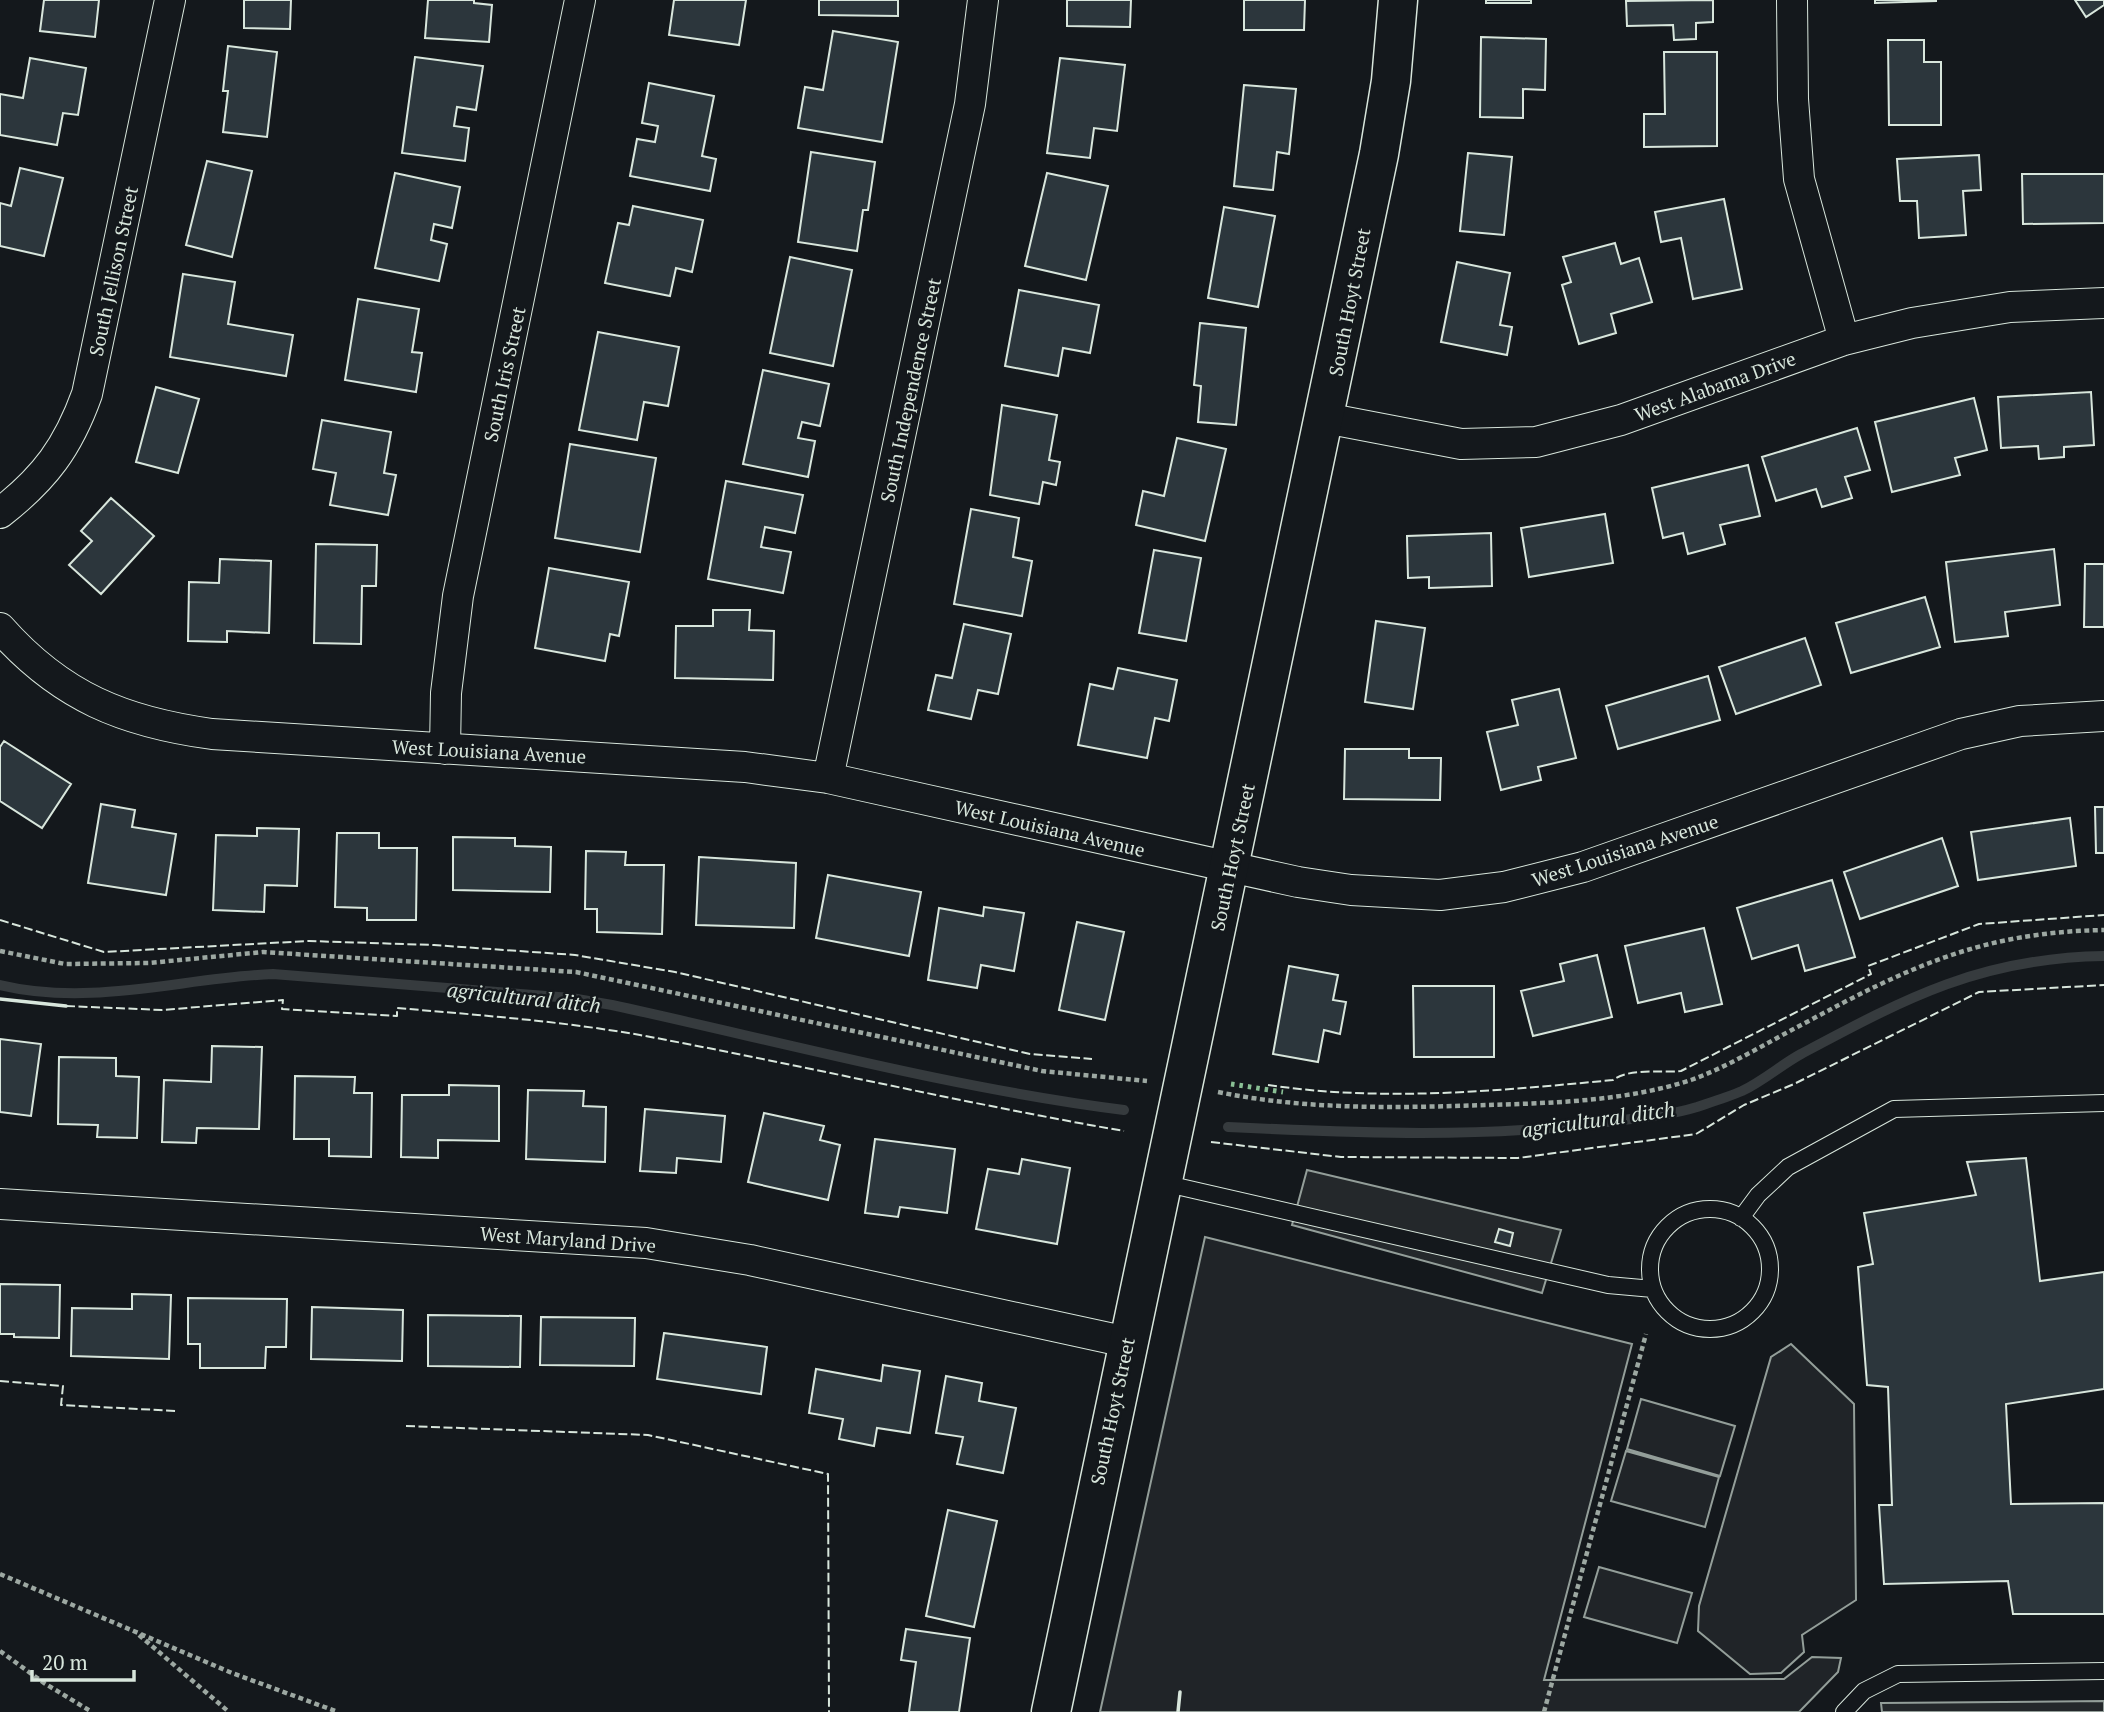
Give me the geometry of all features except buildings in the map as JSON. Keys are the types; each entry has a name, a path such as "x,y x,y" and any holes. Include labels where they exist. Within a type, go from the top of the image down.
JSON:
{"street":[{"name":"South Jellison Street","path":"0,513 48,469 69,440 87,394 170,0"},
{"name":"South Iris Street","path":"445,749 448,668 458,596 580,0"},
{"name":"South Independence Street","path":"828,778 970,104 983,0"},
{"name":"South Hoyt Street","path":"1051,1712 1381,142 1391,82 1398,0"},
{"path":"1792,0 1793,99 1800,179 1844,340"},
{"name":"West Alabama Drive","path":"1325,418 1461,444 1536,442 1621,420 1844,340 1958,314 2010,307 2104,303"},
{"name":"West Louisiana Avenue","path":"0,628 28,658 76,694 158,726 212,734 666,761 828,778 1229,868 1382,893 1440,895 1504,887 1583,867 1961,734 2020,721 2104,716"},
{"name":"West Maryland Drive","path":"0,1204 646,1243 750,1260 1127,1342"}],"lane":[{"path":"1741,1217 1758,1195 1788,1167 1894,1109 2104,1103"},
{"path":"1161,1182 1608,1285 1653,1289"},
{"path":"1715,1208 1741,1217 1764,1241 1770,1260 1766,1290 1750,1315 1724,1327 1694,1327 1676,1319 1662,1306 1653,1289 1649,1269 1652,1250 1661,1233 1676,1219 1694,1210 1715,1208"},
{"path":"1844,1712 1864,1691 1898,1674 2104,1671"}],"path":[{"path":"0,951 65,964 149,963 262,952 576,972 1042,1071 1102,1079 1183,1084 1274,1102 1326,1106 1541,1103 1650,1090 1692,1079 1911,968 1961,950 2026,936 2104,930"},
{"path":"1544,1712 1646,1334"},
{"path":"0,1574 232,1673 338,1712"},
{"path":"135,1631 229,1712"},
{"path":"0,1651 44,1683 92,1712"}],"shaded area":[{"path":"1307,1170 1561,1230 1542,1293 1292,1225"},
{"path":"1205,1237 1632,1344 1544,1680 1784,1679 1812,1657 1841,1658 1838,1672 1799,1712 1100,1712"},
{"path":"1791,1344 1854,1404 1856,1600 1802,1635 1804,1652 1781,1673 1750,1674 1698,1631 1699,1606 1771,1357"},
{"path":"1641,1399 1735,1426 1720,1476 1627,1449"},
{"path":"1626,1451 1719,1477 1705,1527 1611,1501"},
{"path":"1599,1567 1692,1593 1677,1643 1584,1617"},
{"path":"2104,1701 2104,1712 1882,1712 1881,1703"}],"waterway":[{"name":"agricultural ditch","path":"1228,1127 1470,1132 1566,1127 1677,1112 1742,1091 1794,1058 1875,1015 1945,985 2019,964 2060,958 2104,956"},
{"name":"agricultural ditch","path":"0,985 34,991 103,992 273,974 571,998 995,1090 1124,1110"}],"hedge":[{"path":"1231,1084 1283,1092"}],"fence":[{"path":"1268,1085 1354,1093 1440,1093 1613,1080 1636,1072 1681,1071 1871,974 1868,966 1979,924 2104,915"},
{"path":"0,920 104,952 309,941 434,945 575,955 675,972 1030,1054 1092,1059"},
{"path":"1211,1142 1341,1157 1518,1158 1696,1134 1744,1105 1794,1084 1979,992 2104,985"},
{"path":"66,1006 162,1010 283,1000 282,1009 397,1016 397,1008 549,1022 640,1035 1124,1131"},
{"path":"0,1381 63,1386 61,1405 177,1411"},
{"path":"406,1426 648,1435 828,1474 829,1712"}],"wall":[{"path":"0,999 66,1006"},
{"path":"1178,1712 1180,1692"}]}
